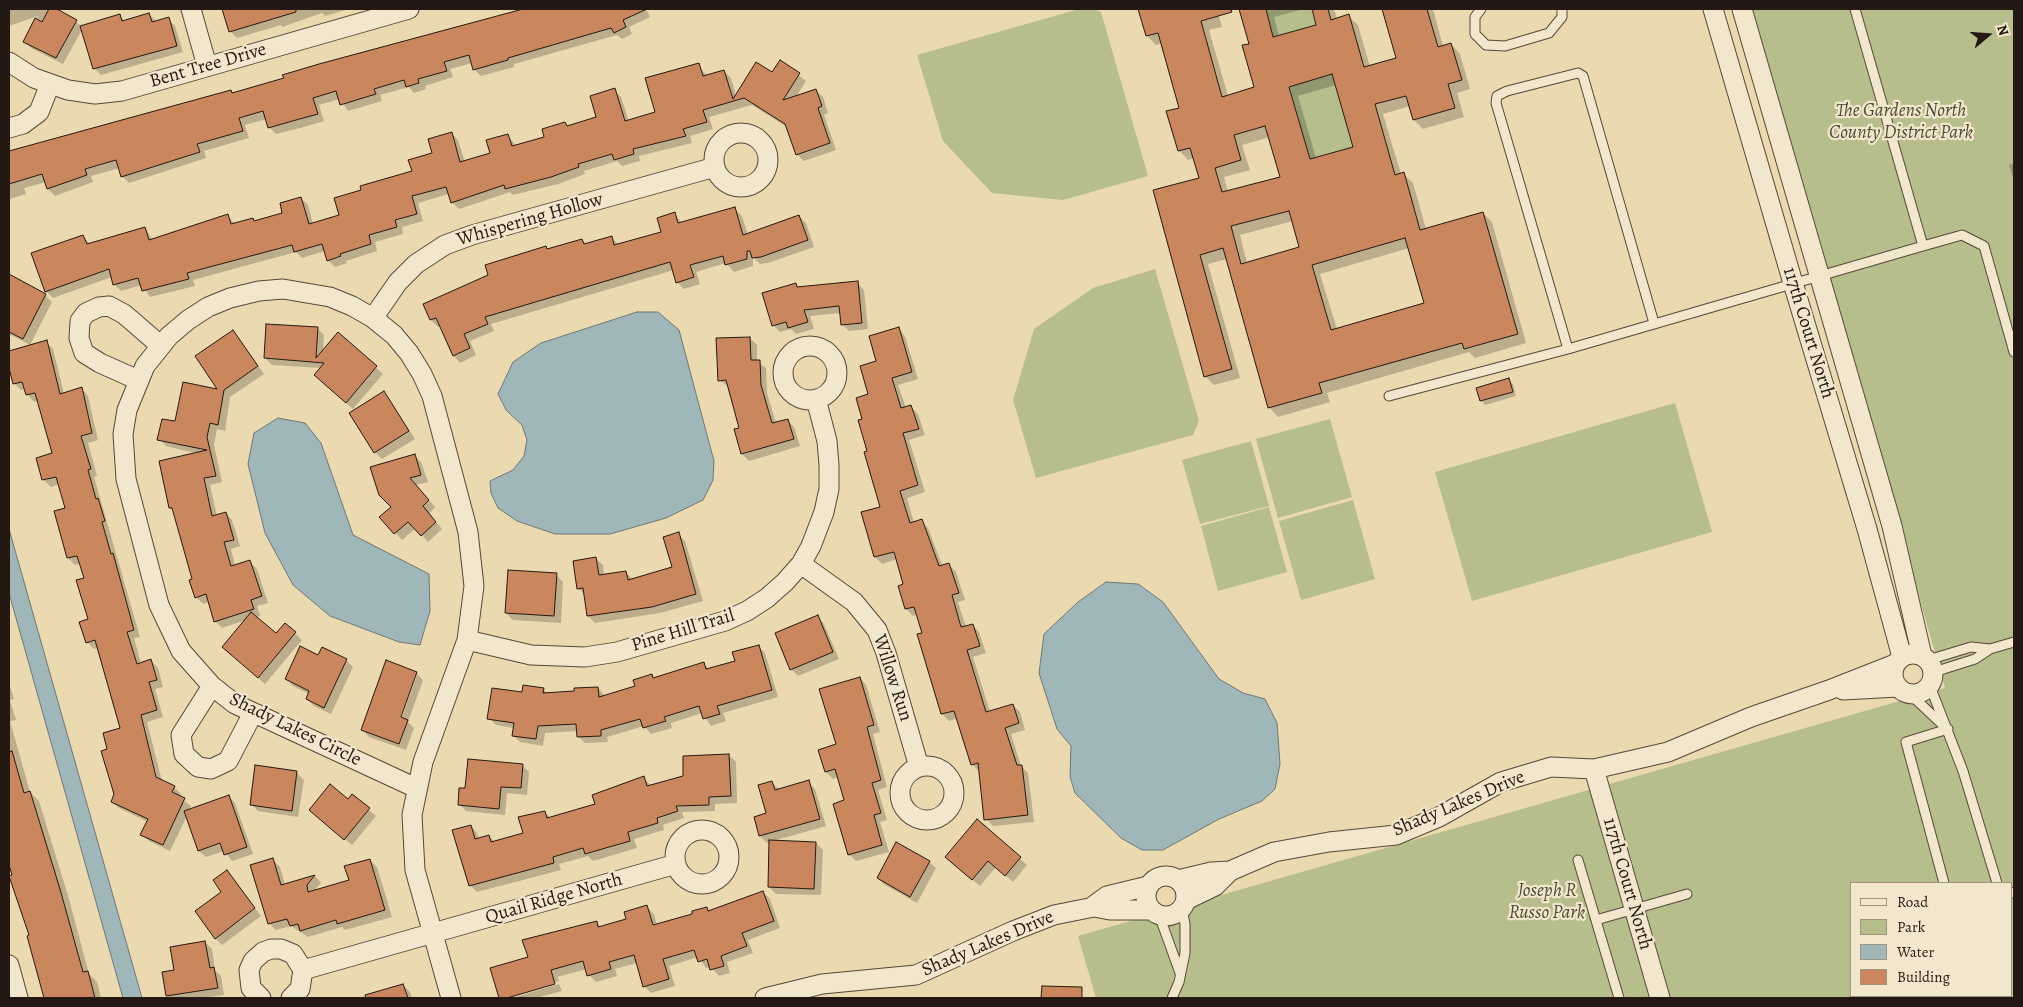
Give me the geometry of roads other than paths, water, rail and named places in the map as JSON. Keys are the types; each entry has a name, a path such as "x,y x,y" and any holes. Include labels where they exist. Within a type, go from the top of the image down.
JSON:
{"street":[{"path":"191,9 207,66"},
{"name":"Bent Tree Drive","path":"9,62 34,78 50,84 82,93 113,92 409,9"},
{"name":"117th Court North","path":"1713,9 1792,283 1867,529 1899,660"},
{"name":"117th Court North","path":"1742,9 1892,526 1929,668"},
{"path":"9,128 23,124 38,112 50,84"},
{"name":"Whispering Hollow","path":"373,318 398,282 416,264 445,245 472,234 716,167"},
{"name":"Shady Lakes Circle","path":"283,289 314,293 352,306 373,318 394,335 409,353 422,374 432,396 472,553 474,586 467,640 416,788 235,704 212,686 181,650 168,628 159,605 126,479 124,434 127,410 138,380 145,366 161,346 188,320 208,308 230,298 259,291 283,289"},
{"path":"138,380 100,364 84,353 79,338 80,321 86,313 99,307 109,306 124,314 161,346"},
{"name":"Pine Hill Trail","path":"467,640 531,655 563,658 617,652 725,621 747,611 773,593 800,564 821,524 829,489 827,441 816,399"},
{"name":"Willow Run","path":"800,564 854,602 877,630 886,653 919,767"},
{"path":"1914,654 1929,668 1921,693 1904,691 1894,679 1899,660 1914,654"},
{"name":"Shady Lakes Drive","path":"1184,904 1214,886 1230,871 1274,852 1329,842 1396,835 1439,817 1501,782 1551,767 1594,769 1668,752 1751,717 1829,690 1899,660"},
{"path":"212,686 181,735 184,754 198,767 211,769 228,761 253,713"},
{"name":"Shady Lakes Drive","path":"1829,690 1904,691"},
{"name":"117th Court North","path":"1594,769 1660,998"},
{"path":"416,788 411,842 414,870 451,998"},
{"name":"Quail Ridge North","path":"302,970 676,864"},
{"name":"Shady Lakes Drive","path":"1178,880 1211,872 1230,871"},
{"path":"1162,876 1178,880 1185,889 1184,904 1171,916 1155,912 1146,898 1148,886 1162,876"},
{"name":"Shady Lakes Drive","path":"1092,907 1107,896 1148,886"},
{"name":"Shady Lakes Drive","path":"765,998 822,984 916,975 1013,930 1054,915 1092,907 1155,912"},
{"path":"261,998 252,988 249,970 253,961 263,952 281,949 292,954 302,970 300,989 291,998"},
{"path":"9,965 18,998"}],"lane":[{"path":"1481,9 1474,17 1475,34 1486,45 1505,46 1549,33 1562,17 1562,9"},
{"path":"1855,9 1923,246"},
{"path":"1568,349 1496,104 1497,96 1507,91 1578,73 1583,76 1654,323"},
{"path":"1389,396 1568,349 1962,235 1984,246 2014,352"},
{"path":"1929,668 1975,659 1990,649 2014,642"},
{"path":"1929,668 1971,647 1990,649"},
{"path":"1929,668 1997,882"},
{"path":"1904,691 1948,729"},
{"path":"1944,882 1906,742 1948,729"},
{"path":"1578,860 1618,998"},
{"path":"1596,920 1687,894"},
{"path":"1172,998 1185,953 1184,904"},
{"path":"1155,912 1180,973"}],"water":[{"path":"637,312 658,312 679,330 714,461 713,480 703,500 666,518 610,534 555,534 517,521 498,508 491,493 490,481 513,470 524,456 527,440 522,425 506,410 498,394 513,362 541,343"},
{"path":"278,418 305,423 321,443 353,535 429,574 430,611 420,645 399,642 330,616 293,585 265,533 248,464 254,433"},
{"path":"9,529 142,998 123,998 9,593"},
{"path":"1106,582 1138,584 1163,602 1219,679 1243,693 1265,699 1277,723 1280,764 1275,789 1262,801 1219,819 1163,850 1142,850 1121,838 1075,793 1070,777 1071,746 1057,729 1039,673 1044,634 1078,602"}],"park label":[{"name":"The Gardens North County District Park","path":"1901,122"},
{"name":"Joseph R Russo Park","path":"1547,902"}]}
